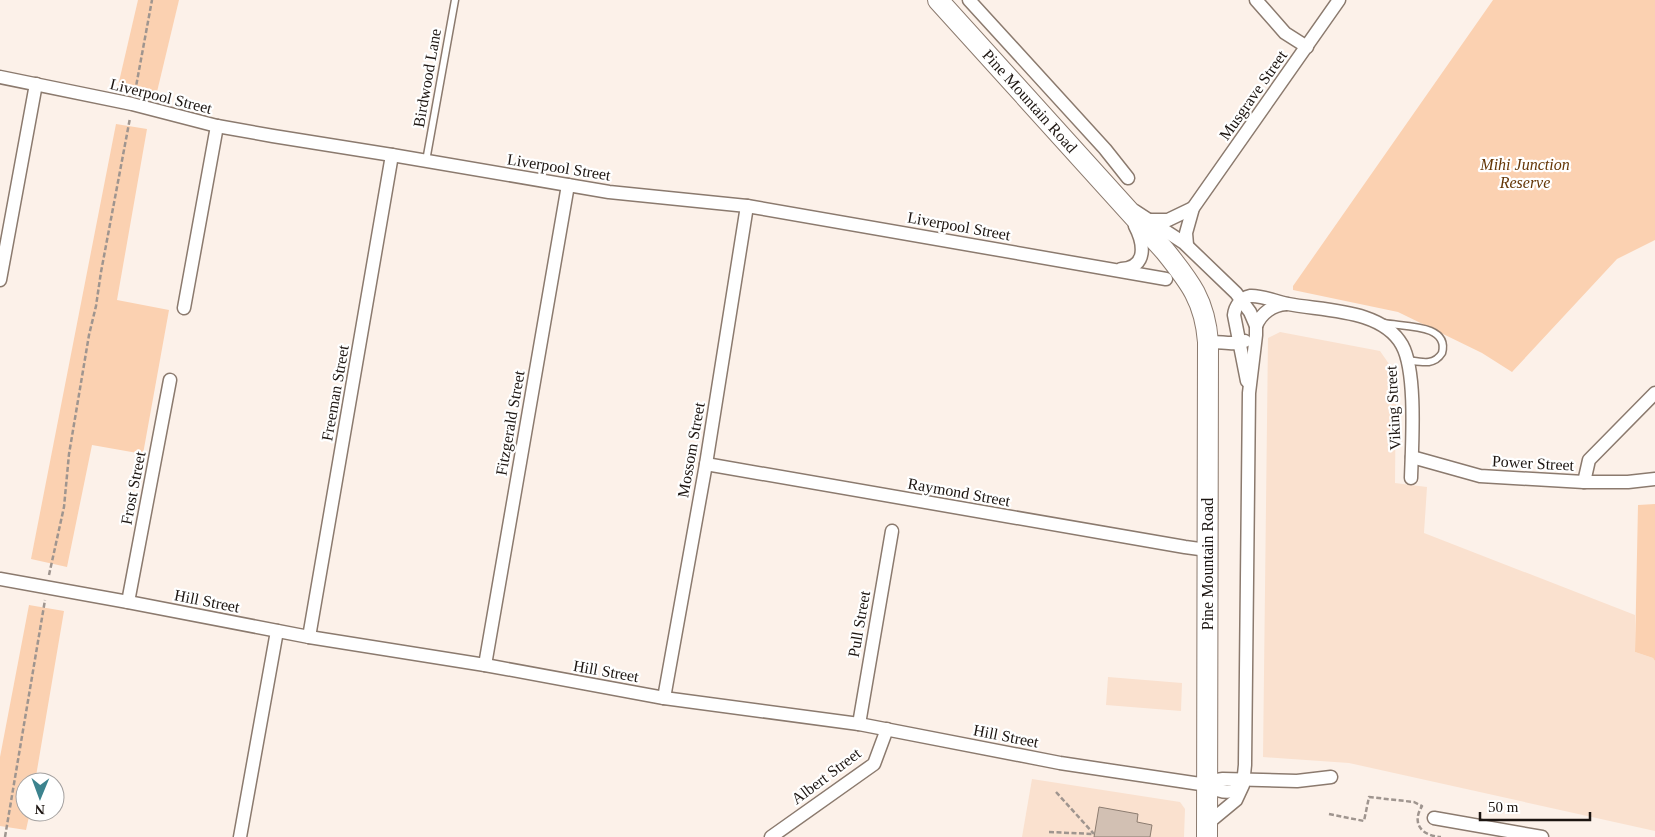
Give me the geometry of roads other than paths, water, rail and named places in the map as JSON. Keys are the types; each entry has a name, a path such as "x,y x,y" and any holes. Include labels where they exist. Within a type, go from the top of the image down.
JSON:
{"main road":[{"name":"Pine Mountain Road","path":"938,0 1165,251 1190,283 1202,307 1207,327 1208,342 1207,830"}],"street":[{"name":"Pine Mountain Road","path":"969,0 1105,149 1128,178"},
{"path":"1256,0 1285,33 1307,46"},
{"name":"Musgrave Street","path":"1187,246 1186,233 1193,208 1339,0"},
{"name":"Liverpool Street","path":"0,77 132,104 217,126 568,186 748,206 1166,279"},
{"path":"0,280 36,84"},
{"path":"184,308 217,126"},
{"name":"Freeman Street","path":"309,637 392,155"},
{"name":"Fitzgerald Street","path":"485,665 568,186"},
{"name":"Pine Mountain Road","path":"1123,203 1151,220 1187,246 1242,300 1250,312 1256,330 1249,393 1245,757 1243,781 1236,800 1207,830"},
{"path":"1116,269 1124,269 1135,264 1141,256 1143,249 1140,236 1123,203"},
{"name":"Mossom Street","path":"664,698 706,464 748,206"},
{"name":"Musgrave Street","path":"1151,220 1168,220 1193,208"},
{"name":"Viking Street","path":"1242,300 1253,296 1286,304 1357,315 1387,327 1399,339 1408,360 1411,384 1411,478"},
{"name":"Pine Mountain Road","path":"1242,300 1237,304 1234,315 1249,393"},
{"path":"1208,342 1221,341 1240,344 1256,330 1261,316 1278,305 1286,304"},
{"name":"Frost Street","path":"128,602 170,380"},
{"path":"1584,482 1589,460 1655,393"},
{"name":"Power Street","path":"1412,456 1480,476 1584,482 1655,480"},
{"name":"Raymond Street","path":"706,464 1207,550"},
{"name":"Pull Street","path":"859,724 892,531"},
{"name":"Hill Street","path":"0,579 309,637 485,665 664,698 859,724 1060,763 1207,785"},
{"path":"240,837 278,631"},
{"name":"Albert Street","path":"770,837 874,764 887,729"},
{"path":"1207,785 1217,791 1224,792 1234,791 1239,788 1243,781 1304,781 1331,778"},
{"path":"1434,818 1542,837"}],"lane":[{"name":"Birdwood Lane","path":"426,161 455,0"},
{"path":"1378,322 1418,327 1436,335 1442,341 1442,353 1434,361 1424,363 1408,360"}],"park label":[{"name":"Mihi Junction Reserve","path":"1525,173"}]}
